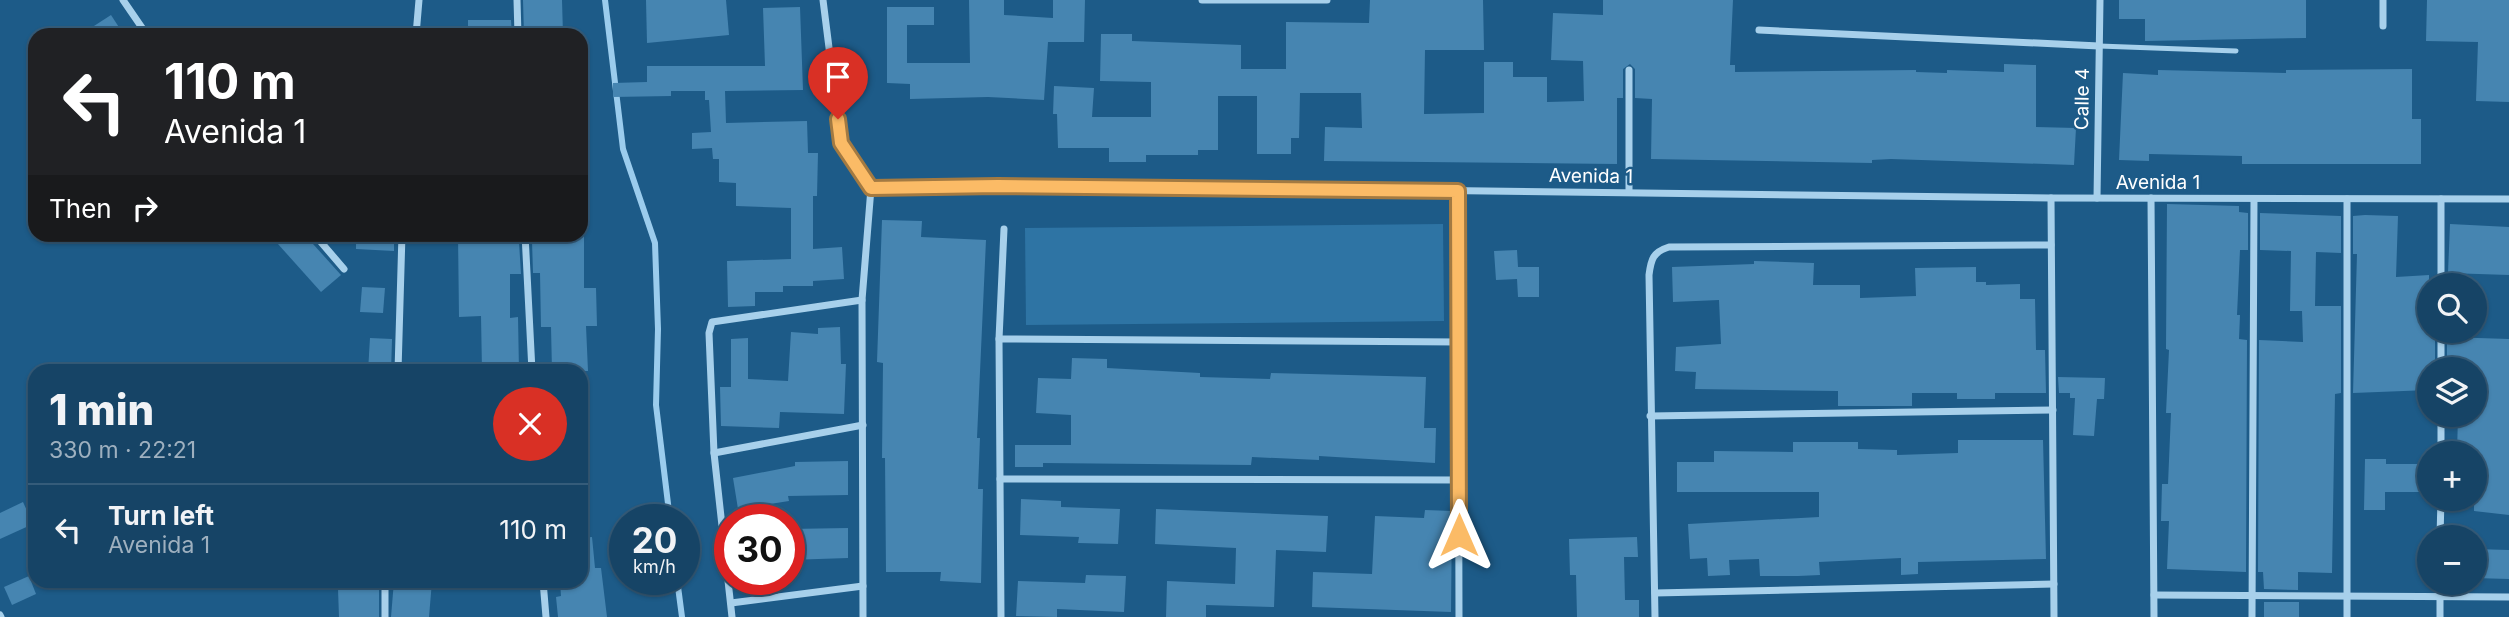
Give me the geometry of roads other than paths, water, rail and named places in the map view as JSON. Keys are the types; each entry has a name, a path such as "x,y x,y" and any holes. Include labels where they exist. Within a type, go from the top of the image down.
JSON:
{"street":[{"path":"123,0 142,28"},
{"path":"417,28 419,0"},
{"path":"517,0 518,28"},
{"path":"823,0 841,143 871,188 862,300 863,617"},
{"path":"1202,0 1327,0"},
{"name":"Calle 4","path":"2097,198 2100,0"},
{"path":"2383,0 2383,26"},
{"path":"1759,30 2099,46"},
{"path":"1629,70 1629,192"},
{"name":"Avenida 1","path":"871,188 998,186 2051,198 2509,199"},
{"path":"1458,191 1459,617"},
{"path":"2051,198 2054,617"},
{"path":"2151,198 2154,617"},
{"path":"2252,617 2254,199"},
{"path":"2347,199 2347,617"},
{"path":"2441,199 2441,273"},
{"path":"1001,617 999,340 1004,229"},
{"path":"321,242 344,269"},
{"path":"398,364 402,242"},
{"path":"525,242 531,364"},
{"path":"1655,617 1649,275 1650,260 1658,251 1669,247 2051,245"},
{"path":"732,617 714,453 709,333 712,322 862,300"},
{"path":"999,340 1459,342"},
{"path":"1650,416 2053,410"},
{"path":"714,453 863,425"},
{"path":"1000,479 1459,480"},
{"path":"1655,593 2054,583"},
{"path":"731,603 863,586"},
{"path":"385,588 385,617"},
{"path":"543,588 545,617"},
{"path":"2154,595 2509,597"},
{"path":"2440,597 2440,617"}],"lane":[{"path":"2099,46 2235,51"}],"waterway":[{"path":"605,0 623,149 655,243 658,329 656,405 668,504"},
{"path":"679,595 682,617"}]}
